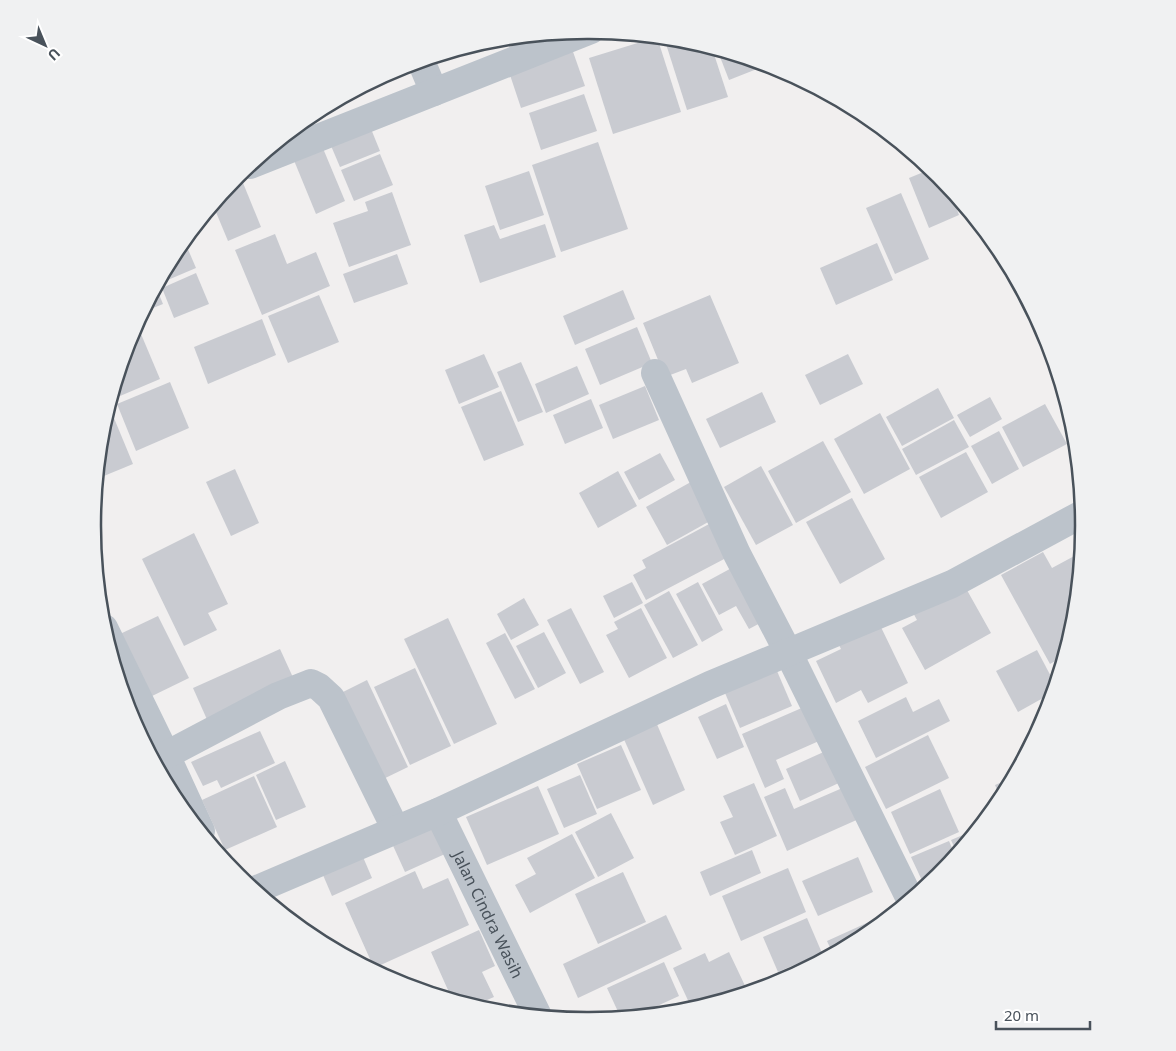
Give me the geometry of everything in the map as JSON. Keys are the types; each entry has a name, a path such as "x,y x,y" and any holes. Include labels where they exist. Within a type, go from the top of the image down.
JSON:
{"street":[{"path":"273,155 567,40"},
{"path":"424,68 434,92"},
{"path":"655,373 737,554 788,652 907,893"},
{"path":"262,887 438,812 710,685 952,584 1075,518"},
{"path":"126,677 161,758 174,782"},
{"path":"161,758 278,696 311,684 319,686 331,698 396,830"},
{"name":"Jalan Cindra Wasih","path":"438,812 535,1009"}],"building":[{"path":"641,42 659,44 681,112 613,134 589,58"},
{"path":"666,45 714,55 728,97 687,110"},
{"path":"571,46 585,86 521,108 508,69"},
{"path":"720,57 756,69 729,80"},
{"path":"584,94 597,131 541,150 529,113"},
{"path":"369,124 380,151 340,167 329,141"},
{"path":"598,142 628,229 561,252 532,165"},
{"path":"322,146 345,201 316,214 293,158"},
{"path":"380,154 393,185 354,201 341,170"},
{"path":"529,171 544,215 500,230 485,186"},
{"path":"923,172 954,205 959,215 929,228 909,178"},
{"path":"243,182 261,227 228,241 216,212"},
{"path":"392,192 411,245 349,267 333,223 368,211 365,202"},
{"path":"901,193 929,259 895,274 866,208"},
{"path":"545,224 556,257 480,283 464,235 494,225 500,239"},
{"path":"275,234 287,264 316,252 330,286 262,315 235,250"},
{"path":"877,243 893,280 836,305 820,268"},
{"path":"188,249 196,268 167,280"},
{"path":"397,254 408,284 354,303 343,274"},
{"path":"196,273 209,304 174,318 163,288"},
{"path":"623,290 635,319 575,345 563,316"},
{"path":"159,295 163,304 152,308"},
{"path":"319,295 339,342 288,363 268,316"},
{"path":"710,295 739,363 692,383 686,369 665,377 643,323"},
{"path":"262,319 276,355 208,384 194,347"},
{"path":"637,327 652,363 600,385 585,349"},
{"path":"140,334 160,379 119,396 127,369"},
{"path":"484,354 499,387 459,404 445,370"},
{"path":"848,354 863,384 820,405 805,375"},
{"path":"521,362 543,412 518,422 497,372"},
{"path":"577,366 589,394 546,413 535,384"},
{"path":"170,382 189,428 136,451 117,404"},
{"path":"645,386 659,420 613,439 599,405"},
{"path":"938,388 954,418 902,446 886,417"},
{"path":"501,391 524,445 484,461 461,407"},
{"path":"762,392 776,422 720,448 706,419"},
{"path":"990,397 1002,419 970,437 957,415"},
{"path":"591,399 603,428 565,444 553,415"},
{"path":"1045,404 1067,444 1023,467 1002,427"},
{"path":"880,413 910,469 864,494 834,439"},
{"path":"114,418 133,464 104,476"},
{"path":"954,420 969,447 916,475 902,449"},
{"path":"999,431 1019,469 992,484 971,446"},
{"path":"823,441 851,492 796,523 768,471"},
{"path":"966,452 988,492 941,518 919,477"},
{"path":"660,453 675,480 639,500 624,472"},
{"path":"761,466 793,525 756,545 724,487"},
{"path":"235,469 259,523 231,536 206,482"},
{"path":"618,471 637,506 598,528 579,493"},
{"path":"698,478 719,516 667,545 646,507"},
{"path":"852,498 885,559 840,584 806,522"},
{"path":"711,523 728,557 646,600 633,575 646,568 642,560"},
{"path":"194,533 228,604 208,613 217,630 184,646 142,559"},
{"path":"1043,552 1052,568 1074,556 1071,589 1055,661 1050,664 1001,575"},
{"path":"739,564 768,619 749,629 736,606 719,615 702,584"},
{"path":"632,582 643,603 614,618 603,596"},
{"path":"698,582 723,630 702,642 676,594"},
{"path":"963,583 991,633 925,670 902,628 917,620 912,611"},
{"path":"669,591 698,645 673,658 644,605"},
{"path":"524,598 539,625 511,640 497,614"},
{"path":"571,608 604,672 580,684 547,620"},
{"path":"641,608 667,658 629,678 606,635 618,629 614,622"},
{"path":"158,616 189,678 150,697 120,634"},
{"path":"448,618 497,724 454,744 404,639"},
{"path":"878,621 908,683 868,703 861,690 836,703 816,661 841,649 837,641"},
{"path":"544,632 566,673 538,688 516,646"},
{"path":"505,633 535,689 515,699 486,643"},
{"path":"280,649 296,684 209,724 193,688"},
{"path":"1037,650 1051,676 1043,698 1018,712 996,671"},
{"path":"774,664 792,706 740,728 722,686"},
{"path":"415,668 451,746 410,765 374,687"},
{"path":"367,680 408,767 375,783 335,696"},
{"path":"906,697 913,712 939,699 950,721 876,758 858,721"},
{"path":"726,704 744,747 717,759 698,717"},
{"path":"804,707 819,741 776,760 784,779 765,788 742,734"},
{"path":"656,722 685,790 653,805 623,737"},
{"path":"260,731 275,763 221,788 217,780 203,786 191,762"},
{"path":"928,735 949,778 886,809 865,767"},
{"path":"621,745 641,790 597,809 577,764"},
{"path":"828,750 841,782 800,801 786,769"},
{"path":"285,761 306,807 276,820 256,775"},
{"path":"580,775 597,814 564,828 547,789"},
{"path":"254,776 277,827 225,850 202,800"},
{"path":"1002,782 997,790 995,785"},
{"path":"754,783 777,836 735,855 720,822 733,817 723,796"},
{"path":"538,786 559,834 487,865 466,817"},
{"path":"847,786 861,818 787,851 764,797 785,788 794,809"},
{"path":"940,789 959,832 910,854 891,812"},
{"path":"611,813 634,858 598,877 575,832"},
{"path":"430,821 445,854 405,872 390,839"},
{"path":"572,834 595,878 530,913 515,885 536,874 527,858"},
{"path":"963,835 954,846 951,840"},
{"path":"949,841 952,848 922,880 911,857"},
{"path":"360,850 372,878 332,896 320,868"},
{"path":"752,850 761,873 710,896 700,872"},
{"path":"858,857 873,892 818,916 802,881"},
{"path":"788,868 806,912 741,941 722,896"},
{"path":"415,871 423,889 448,878 469,925 380,965 371,961 345,903"},
{"path":"623,872 646,922 598,944 575,894"},
{"path":"666,915 682,949 578,998 563,964"},
{"path":"807,918 822,952 778,972 763,937"},
{"path":"871,921 830,948 827,941"},
{"path":"479,930 495,966 482,972 494,997 484,1001 449,992 431,952"},
{"path":"729,952 745,986 689,1002 673,968 705,953 709,962"},
{"path":"664,962 679,996 653,1008 618,1011 607,988"}]}
